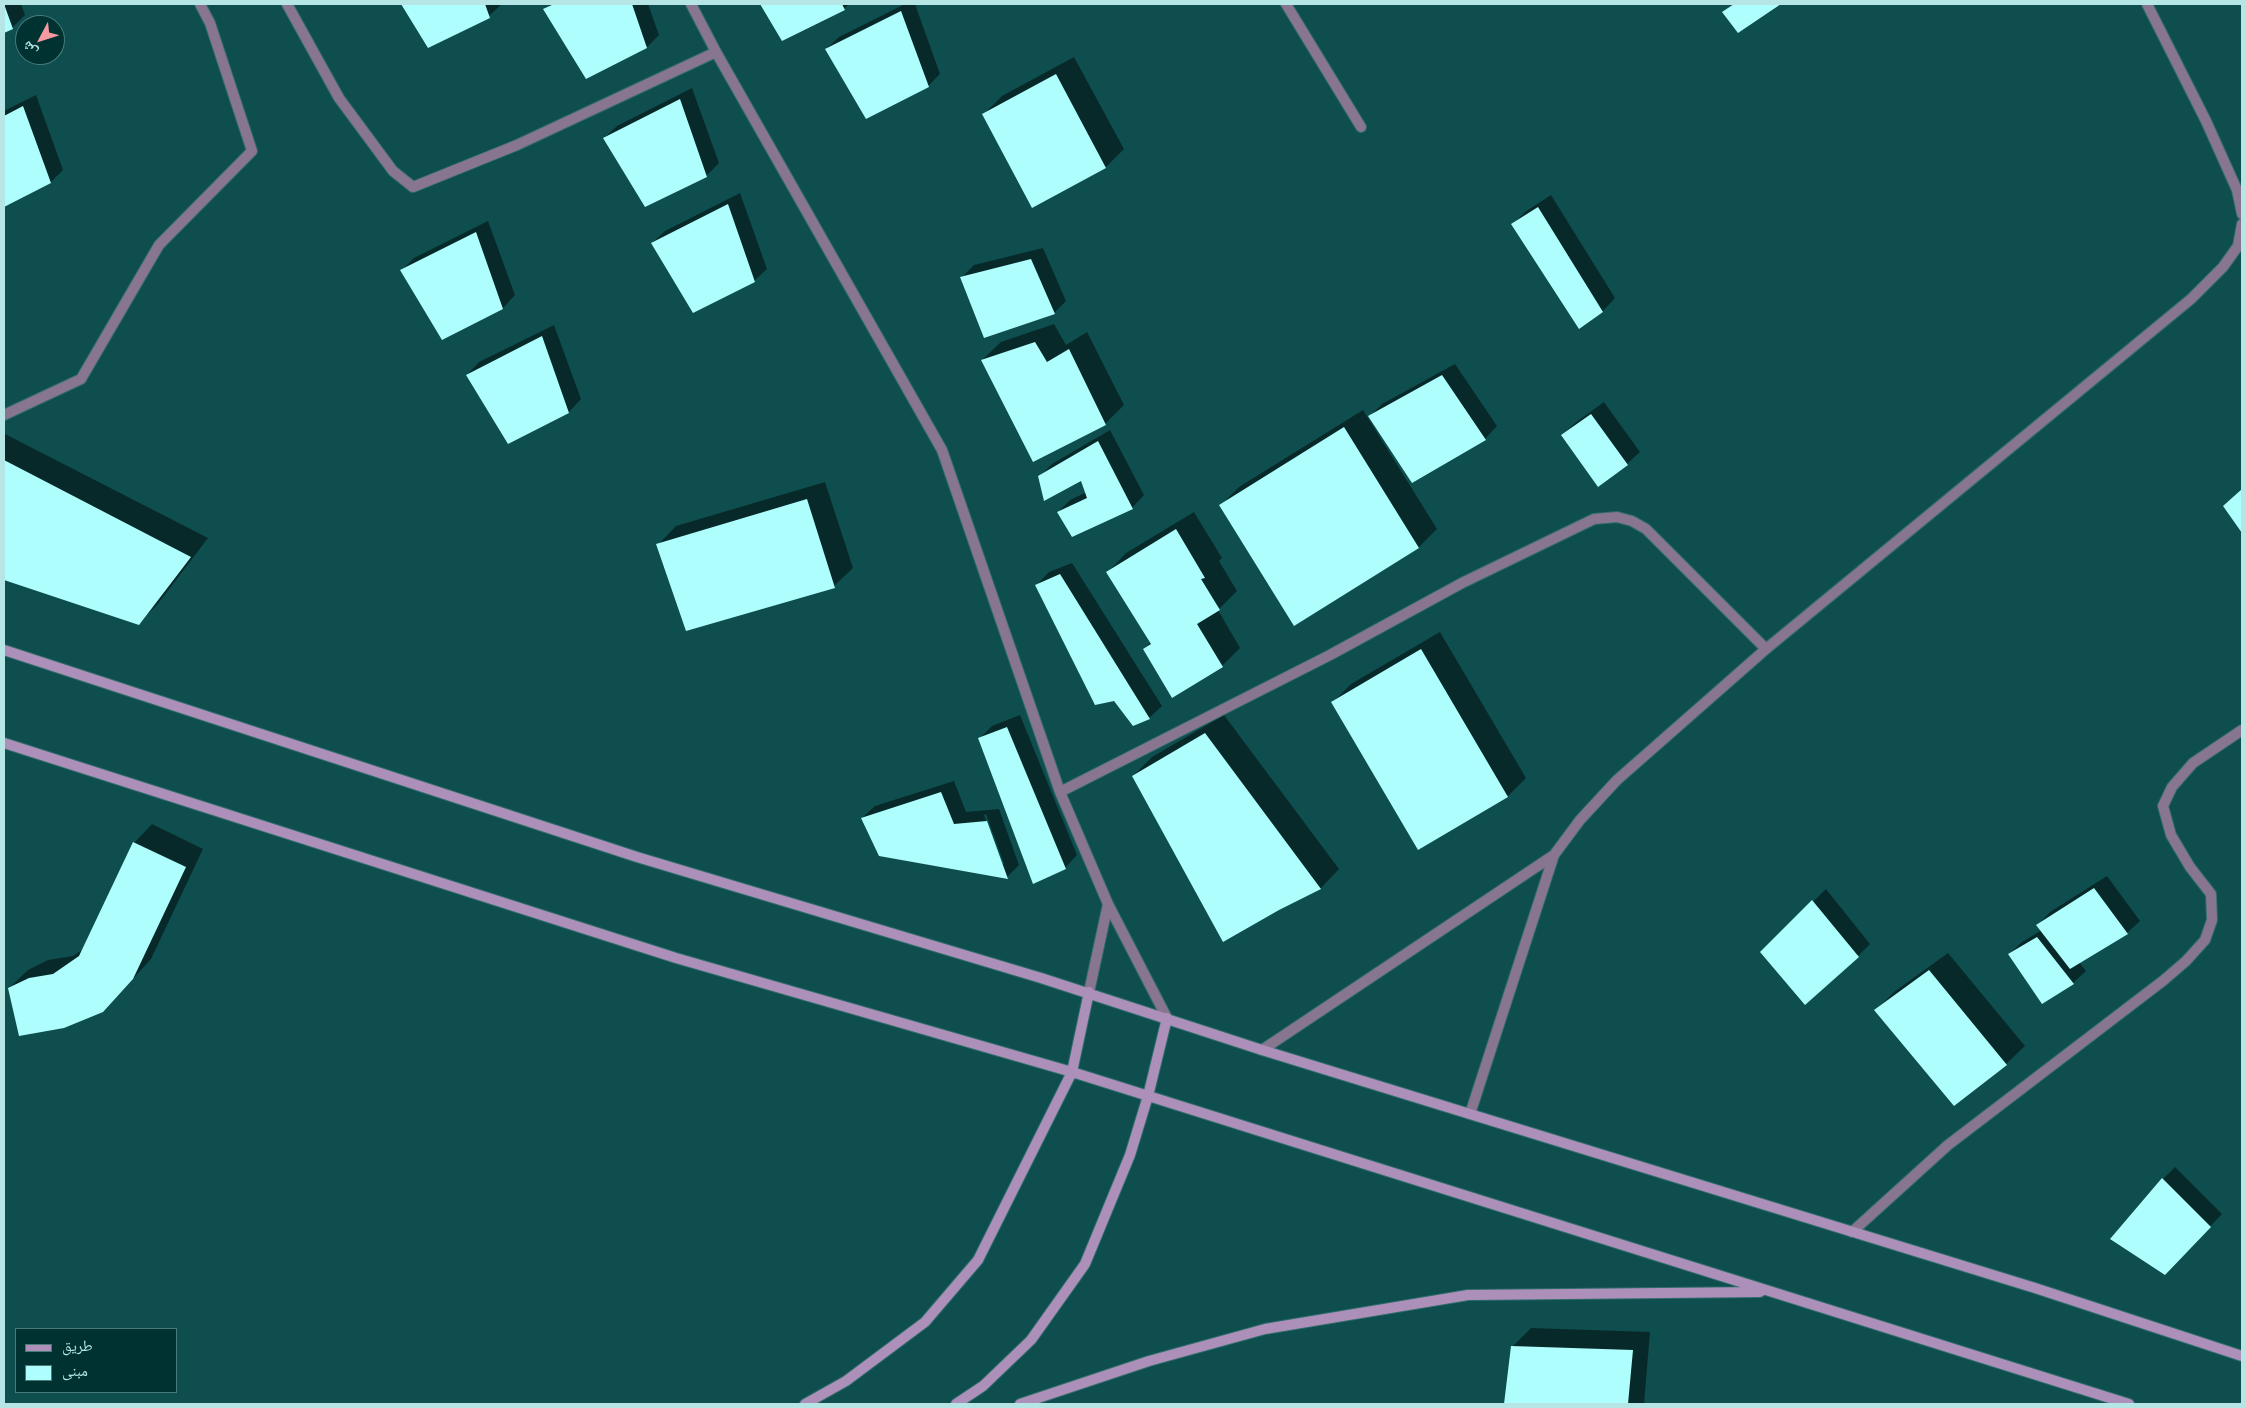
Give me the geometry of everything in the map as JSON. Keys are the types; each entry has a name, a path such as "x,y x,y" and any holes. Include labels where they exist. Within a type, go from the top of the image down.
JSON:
{"main road":[{"path":"4,650 637,858 882,928 1089,992 1262,1050 2035,1288 2242,1356"},
{"path":"4,743 676,958 1072,1072 2129,1404"},
{"path":"805,1404 846,1381 926,1322 978,1260 1072,1072 1089,992"},
{"path":"956,1404 983,1386 1031,1340 1085,1264 1130,1155 1148,1096 1167,1018"},
{"path":"1020,1404 1149,1361 1265,1329 1468,1295 1769,1292"}],"street":[{"path":"4,415 81,379 159,245 252,150 210,22 200,4"},
{"path":"287,4 339,98 393,171 413,187 517,146 716,52"},
{"path":"691,4 716,52 942,450 1060,792 1108,904 1167,1018"},
{"path":"1286,4 1361,128"},
{"path":"2147,4 2206,121 2237,190 2242,214"},
{"path":"1470,1114 1554,855 1580,820 1617,780 1766,648 2191,299 2223,266 2238,246 2242,224"},
{"path":"1060,792 1330,655 1462,583 1594,519 1617,517 1632,521 1646,529 1766,648"},
{"path":"1852,1232 1948,1145 2164,980 2186,961 2205,940 2212,920 2211,894 2190,866 2171,835 2164,806 2172,787 2193,764 2242,730"},
{"path":"1262,1050 1554,855"},
{"path":"1089,992 1108,904"}],"building":[{"path":"4,4 13,29 4,33"},
{"path":"401,4 485,4 490,18 428,48"},
{"path":"554,4 632,4 647,48 586,79 543,9"},
{"path":"760,4 842,4 845,10 782,41"},
{"path":"1734,4 1781,4 1738,33 1722,12"},
{"path":"901,11 929,87 866,119 825,49"},
{"path":"1056,74 1106,168 1032,208 982,114"},
{"path":"680,99 707,177 645,207 603,138"},
{"path":"23,106 51,183 4,207 4,116"},
{"path":"728,204 755,282 693,313 651,243"},
{"path":"1538,207 1603,312 1579,329 1511,224"},
{"path":"476,232 503,309 442,340 400,270"},
{"path":"1031,259 1055,314 984,338 960,277"},
{"path":"542,336 569,413 508,444 466,375"},
{"path":"1035,342 1047,362 1069,349 1106,425 1033,462 981,360"},
{"path":"1442,375 1486,440 1412,483 1368,416"},
{"path":"1591,414 1628,465 1598,487 1561,435"},
{"path":"1344,427 1419,548 1294,626 1219,505"},
{"path":"1098,441 1133,509 1072,537 1057,512 1087,498 1081,481 1044,501 1038,476"},
{"path":"4,460 191,557 139,625 4,580"},
{"path":"2242,489 2242,533 2223,506"},
{"path":"807,499 835,588 686,631 656,544"},
{"path":"1176,529 1205,578 1201,579 1220,610 1197,624 1223,667 1172,698 1143,649 1151,644 1106,572"},
{"path":"1060,574 1150,719 1133,726 1114,701 1095,705 1035,585"},
{"path":"1421,649 1508,797 1418,850 1331,702"},
{"path":"1007,727 1066,869 1033,884 978,738"},
{"path":"1205,733 1321,889 1279,910 1223,942 1132,776"},
{"path":"941,792 954,824 987,821 1008,879 879,856 861,818"},
{"path":"133,842 186,867 133,979 103,1012 64,1028 19,1036 8,988 29,978 53,974 79,956"},
{"path":"2094,888 2128,934 2070,969 2036,925"},
{"path":"1812,900 1859,957 1805,1005 1760,952"},
{"path":"2037,937 2074,984 2042,1004 2008,954"},
{"path":"1929,970 2007,1065 1954,1106 1874,1010"},
{"path":"2162,1178 2211,1227 2165,1275 2110,1239"},
{"path":"1511,1346 1633,1350 1628,1404 1504,1404"}]}
